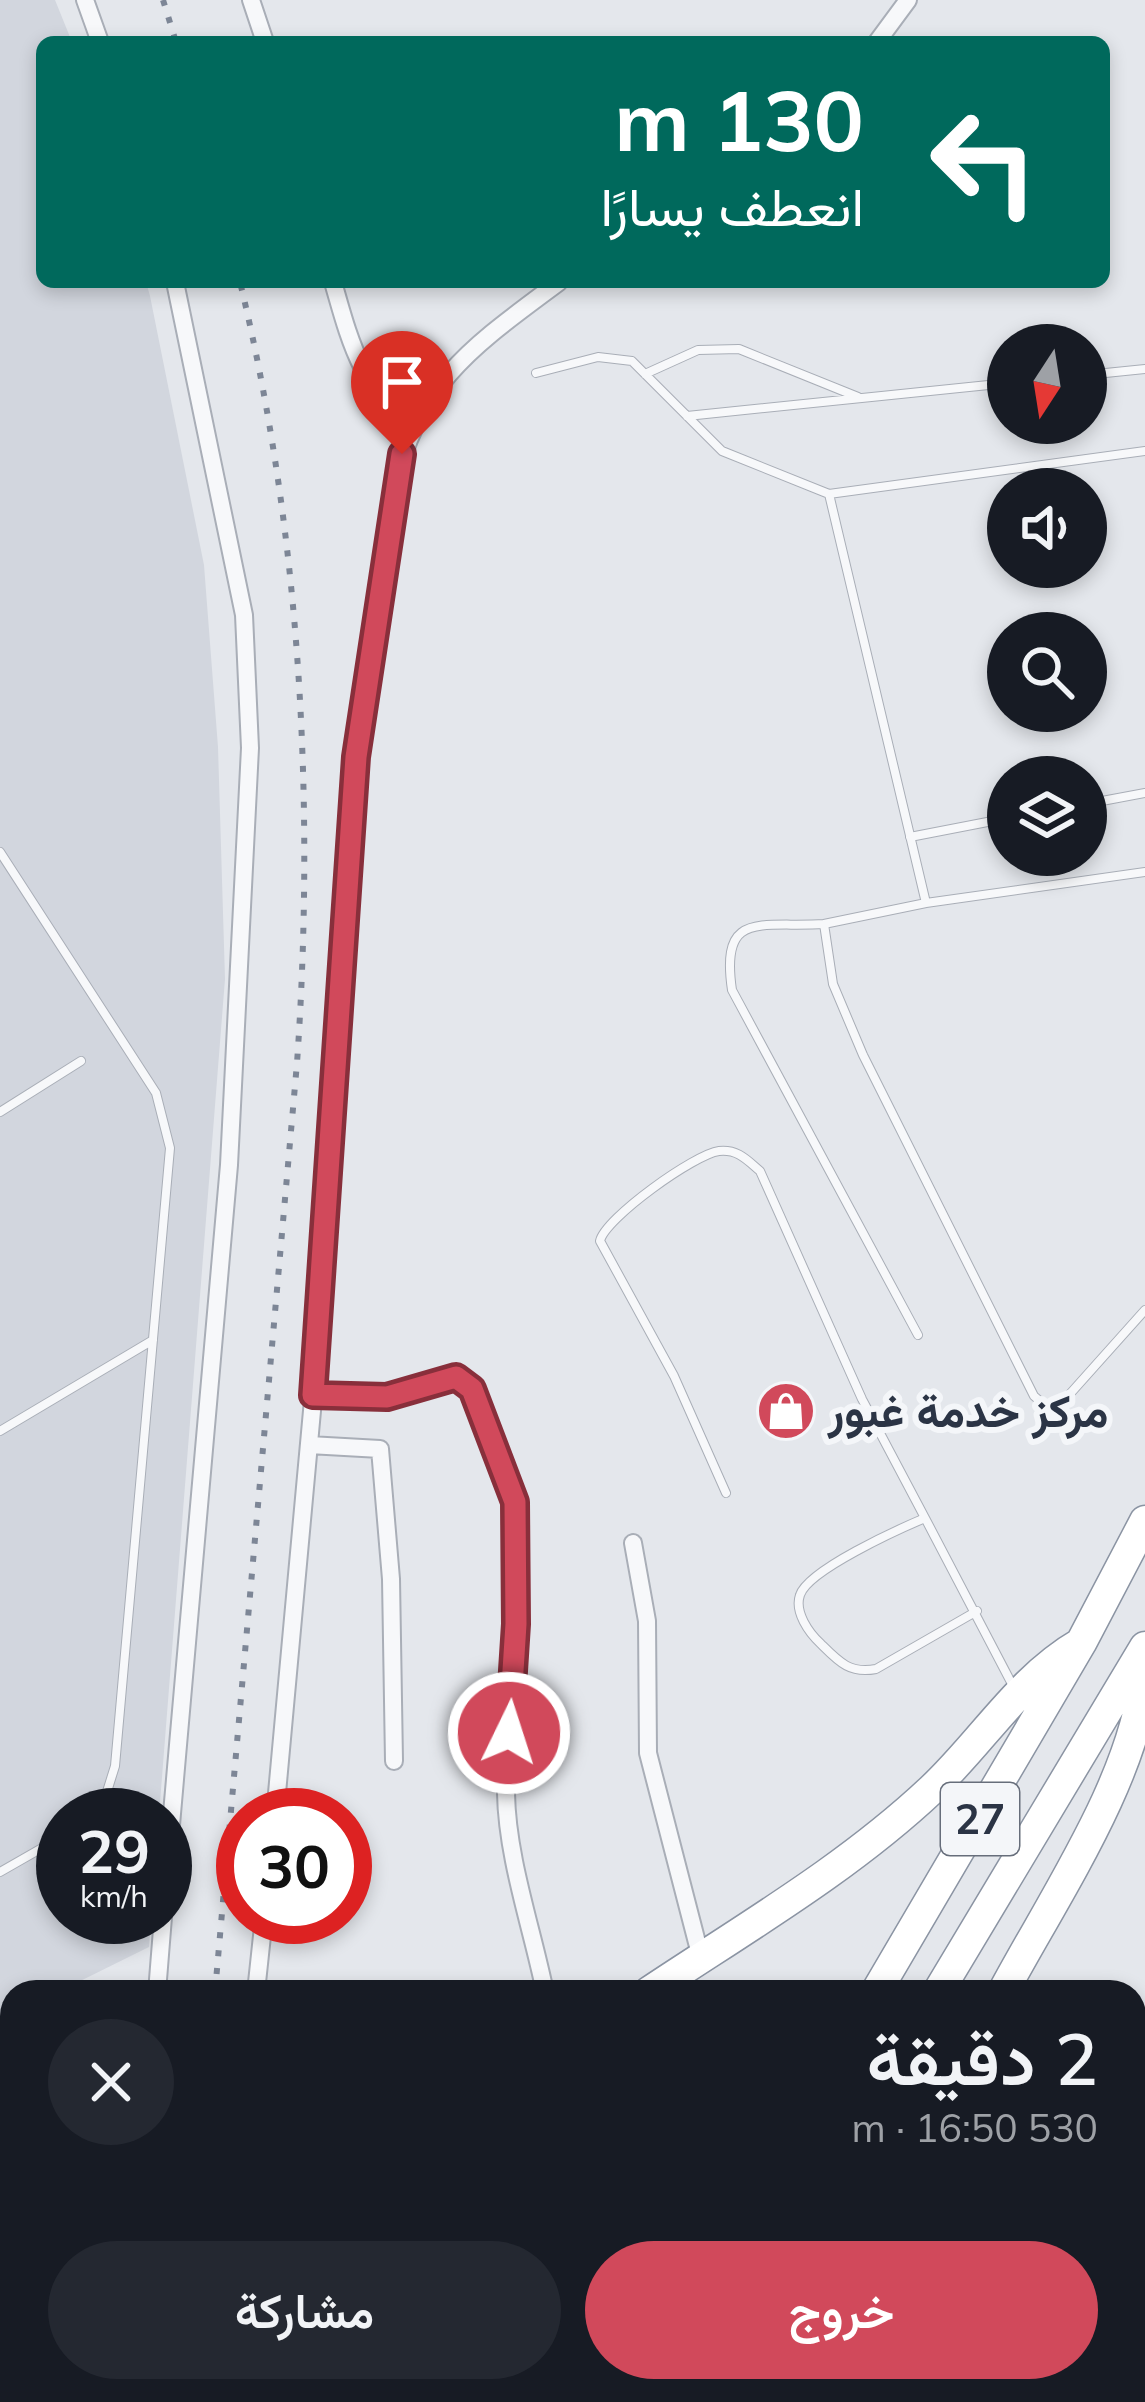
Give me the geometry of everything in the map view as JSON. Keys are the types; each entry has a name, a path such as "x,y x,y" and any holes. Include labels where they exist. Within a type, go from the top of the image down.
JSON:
{"highway":[{"name":"27","path":"883,1980 1082,1643 1145,1522"},
{"path":"667,1980 878,1835 934,1787 1017,1695 1082,1643"},
{"name":"27","path":"945,1980 1145,1647"},
{"path":"1010,1980 1135,1755 1145,1672"}],"street":[{"path":"85,0 98,36"},
{"path":"250,0 263,36"},
{"path":"881,36 908,0"},
{"path":"174,1788 229,1165 250,748 244,615 176,288"},
{"path":"335,288 372,387 386,404 414,421"},
{"path":"277,1788 313,1395 356,757 390,510 414,421 453,365 551,288"},
{"path":"313,1395 387,1397 464,1378 509,1478 518,1526 506,1792 543,1980"},
{"path":"309,1444 380,1449 391,1580 394,1762"},
{"path":"633,1543 647,1621 648,1753 700,1958"},
{"path":"158,1980 161,1944"},
{"path":"257,1980 261,1944"}],"lane":[{"path":"645,374 698,350 739,350 859,398"},
{"path":"536,373 617,356 645,374 722,451 829,494 1145,452"},
{"path":"1107,373 1145,369"},
{"path":"686,416 987,385"},
{"path":"829,494 926,903"},
{"path":"1107,800 1145,793"},
{"path":"910,837 987,822"},
{"path":"0,852 156,1093 170,1148 115,1766 108,1788"},
{"path":"918,1335 732,990 727,954 732,937 744,929 824,924 926,903 1145,872"},
{"path":"824,924 833,984 862,1055 1034,1396 1048,1408 1060,1405 1145,1310"},
{"path":"0,1112 82,1060"},
{"path":"726,1493 674,1376 600,1241 611,1218 715,1151 736,1152 760,1171 862,1399 1017,1695"},
{"path":"0,1431 154,1339"},
{"path":"925,1518 813,1577 800,1594 799,1612 815,1639 844,1666 859,1672 876,1669 977,1611"},
{"path":"0,1857 3,1870 36,1851"}],"shaded area":[{"path":"0,0 55,0 70,36 36,36 36,288 148,288 204,565 218,747 225,979 161,1788 36,1788 36,1944 149,1944 82,1980 0,1980"}],"railway":[{"path":"163,0 174,36"},
{"path":"216,1980 297,1063 304,868 303,769 290,572 261,377 241,288"}],"place":[{"name":"مركز خدمة غبور","path":"786,1411"}],"route":[{"path":"402,454 366,666 356,757 326,1258 313,1395 387,1397 456,1377 464,1378 472,1389 509,1478 518,1526 509,1733"}]}
